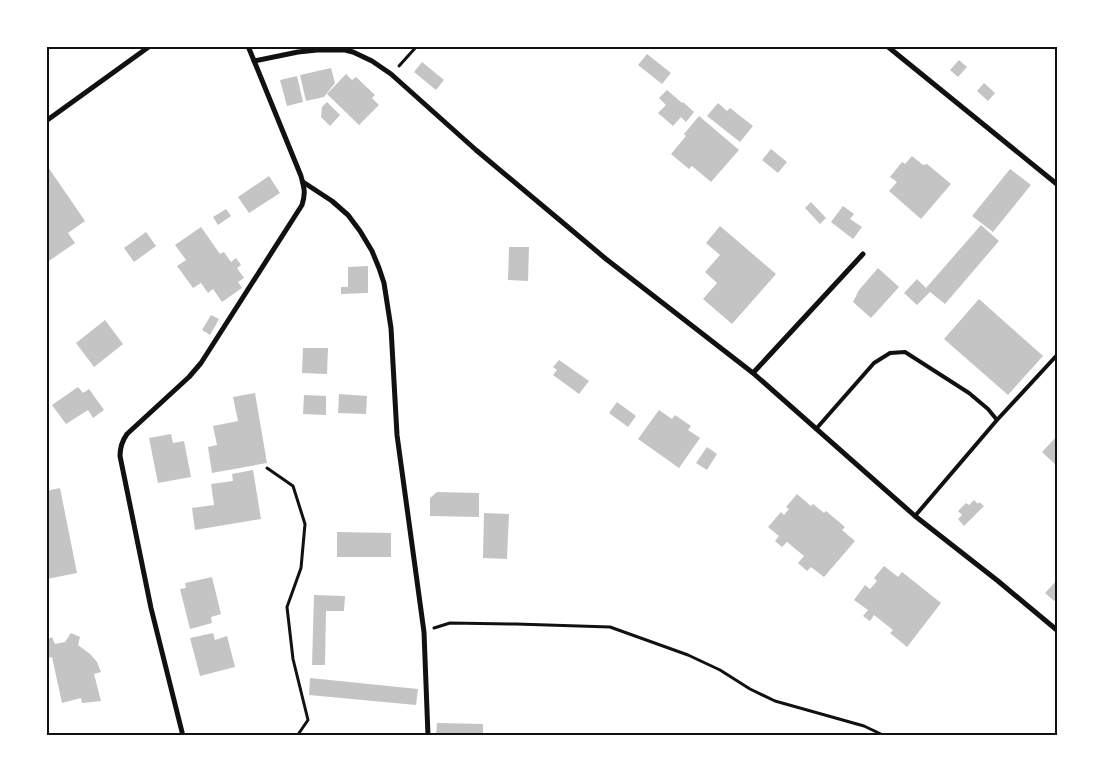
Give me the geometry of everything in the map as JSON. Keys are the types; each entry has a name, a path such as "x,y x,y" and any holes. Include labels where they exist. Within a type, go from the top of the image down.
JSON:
{"street":[{"path":"46,121 150,46"},
{"path":"183,736 151,608 120,456 120,447 127,434 189,378 201,363 302,205 305,197 302,182 248,46"},
{"path":"887,46 1058,185"},
{"path":"254,61 298,52 345,50 372,61 391,74 476,150 562,222 753,374 915,516 1058,631"},
{"path":"302,182 332,201 348,215 372,251 384,283 391,328 397,436 424,632 428,736"},
{"path":"753,374 863,254"}],"lane":[{"path":"816,429 874,363 890,353 905,352 969,394 988,409 997,420"},
{"path":"915,516 997,420 1058,354"}],"path":[{"path":"391,74 417,46"},
{"path":"267,468 293,486 305,524 301,568 287,608 293,660 308,720 297,736"},
{"path":"424,632 450,623 610,627 688,655 720,670 750,689 774,701 864,726 886,736"}],"building":[{"path":"647,54 671,73 662,84 638,65"},
{"path":"959,60 967,67 958,77 950,70"},
{"path":"422,62 444,80 436,90 414,72"},
{"path":"331,68 335,83 324,97 306,101 300,75"},
{"path":"346,74 352,80 356,77 375,95 372,98 379,105 359,125 327,94"},
{"path":"297,76 303,102 287,106 280,80"},
{"path":"984,83 995,93 988,101 977,91"},
{"path":"667,90 694,112 686,122 681,117 673,126 658,113 666,105 659,98"},
{"path":"327,102 340,115 330,126 321,117 322,107"},
{"path":"718,103 727,111 730,108 753,126 740,142 707,116"},
{"path":"699,116 739,150 711,182 692,166 689,169 671,154"},
{"path":"771,149 787,162 778,173 762,160"},
{"path":"912,156 923,165 927,164 951,184 921,219 889,191 897,182 890,177 902,162 905,164"},
{"path":"46,164 85,221 68,233 75,243 46,263"},
{"path":"1010,169 1031,185 993,232 972,216"},
{"path":"269,176 280,193 249,213 238,197"},
{"path":"811,202 826,218 820,224 805,208"},
{"path":"843,206 854,214 850,219 862,227 853,239 831,222"},
{"path":"226,209 231,216 218,225 213,217"},
{"path":"981,225 999,241 945,304 930,292 917,305 904,293 917,279 926,288"},
{"path":"720,226 776,274 732,324 703,299 717,283 705,272 720,255 706,243"},
{"path":"201,227 220,254 224,252 231,262 236,258 241,265 237,268 244,278 238,282 242,288 222,302 213,289 208,293 201,283 193,288 177,266 186,260 175,245"},
{"path":"146,232 156,246 134,262 124,248"},
{"path":"509,247 529,247 528,281 508,280"},
{"path":"368,266 368,293 341,294 341,287 348,287 348,267"},
{"path":"878,268 899,287 871,318 853,302 859,290"},
{"path":"979,299 1043,356 1008,395 944,339"},
{"path":"211,315 219,319 210,335 202,330"},
{"path":"105,320 123,344 94,367 76,343"},
{"path":"303,348 328,348 327,374 302,373"},
{"path":"559,360 589,381 579,394 553,375 557,370 553,367"},
{"path":"78,387 83,393 89,389 104,410 93,418 88,410 66,424 52,405"},
{"path":"255,393 267,463 212,473 208,447 217,445 213,426 238,421 233,397"},
{"path":"339,394 367,396 366,414 338,413"},
{"path":"304,395 326,396 326,415 303,414"},
{"path":"617,402 636,416 628,427 609,413"},
{"path":"659,410 672,419 675,415 691,426 688,430 700,438 679,468 638,439"},
{"path":"171,434 173,443 184,441 191,477 158,483 149,438"},
{"path":"1058,435 1058,467 1042,452"},
{"path":"707,447 717,454 707,470 696,463"},
{"path":"253,470 261,519 195,530 192,508 214,505 211,484 233,481 232,474"},
{"path":"60,488 77,573 47,579 46,491"},
{"path":"437,492 479,493 479,517 430,516 430,498"},
{"path":"797,494 811,506 813,504 824,513 826,511 845,527 842,530 855,541 824,577 811,567 807,571 798,563 804,556 787,542 782,547 775,541 779,536 768,527 781,512 784,515 789,509 786,507"},
{"path":"974,500 984,506 964,526 958,519 962,515 958,511 966,503 969,505"},
{"path":"484,513 509,514 507,559 483,558"},
{"path":"337,532 391,533 391,557 337,557"},
{"path":"884,566 898,577 902,572 941,603 907,647 890,633 893,630 874,615 870,621 863,616 868,610 854,600 865,585 870,589 877,581 874,578"},
{"path":"212,577 221,614 211,617 212,623 190,629 180,589 186,588 185,583"},
{"path":"1058,579 1058,597 1054,601 1045,593"},
{"path":"314,595 345,596 344,611 326,611 325,665 312,665"},
{"path":"71,633 80,637 78,645 97,662 101,672 94,674 101,701 82,703 81,698 62,703 52,657 46,659 46,640 52,637 55,644 65,642"},
{"path":"213,633 215,640 227,636 235,667 200,676 190,638"},
{"path":"310,678 418,689 416,705 309,695"},
{"path":"437,723 483,724 483,736 436,736"}]}
